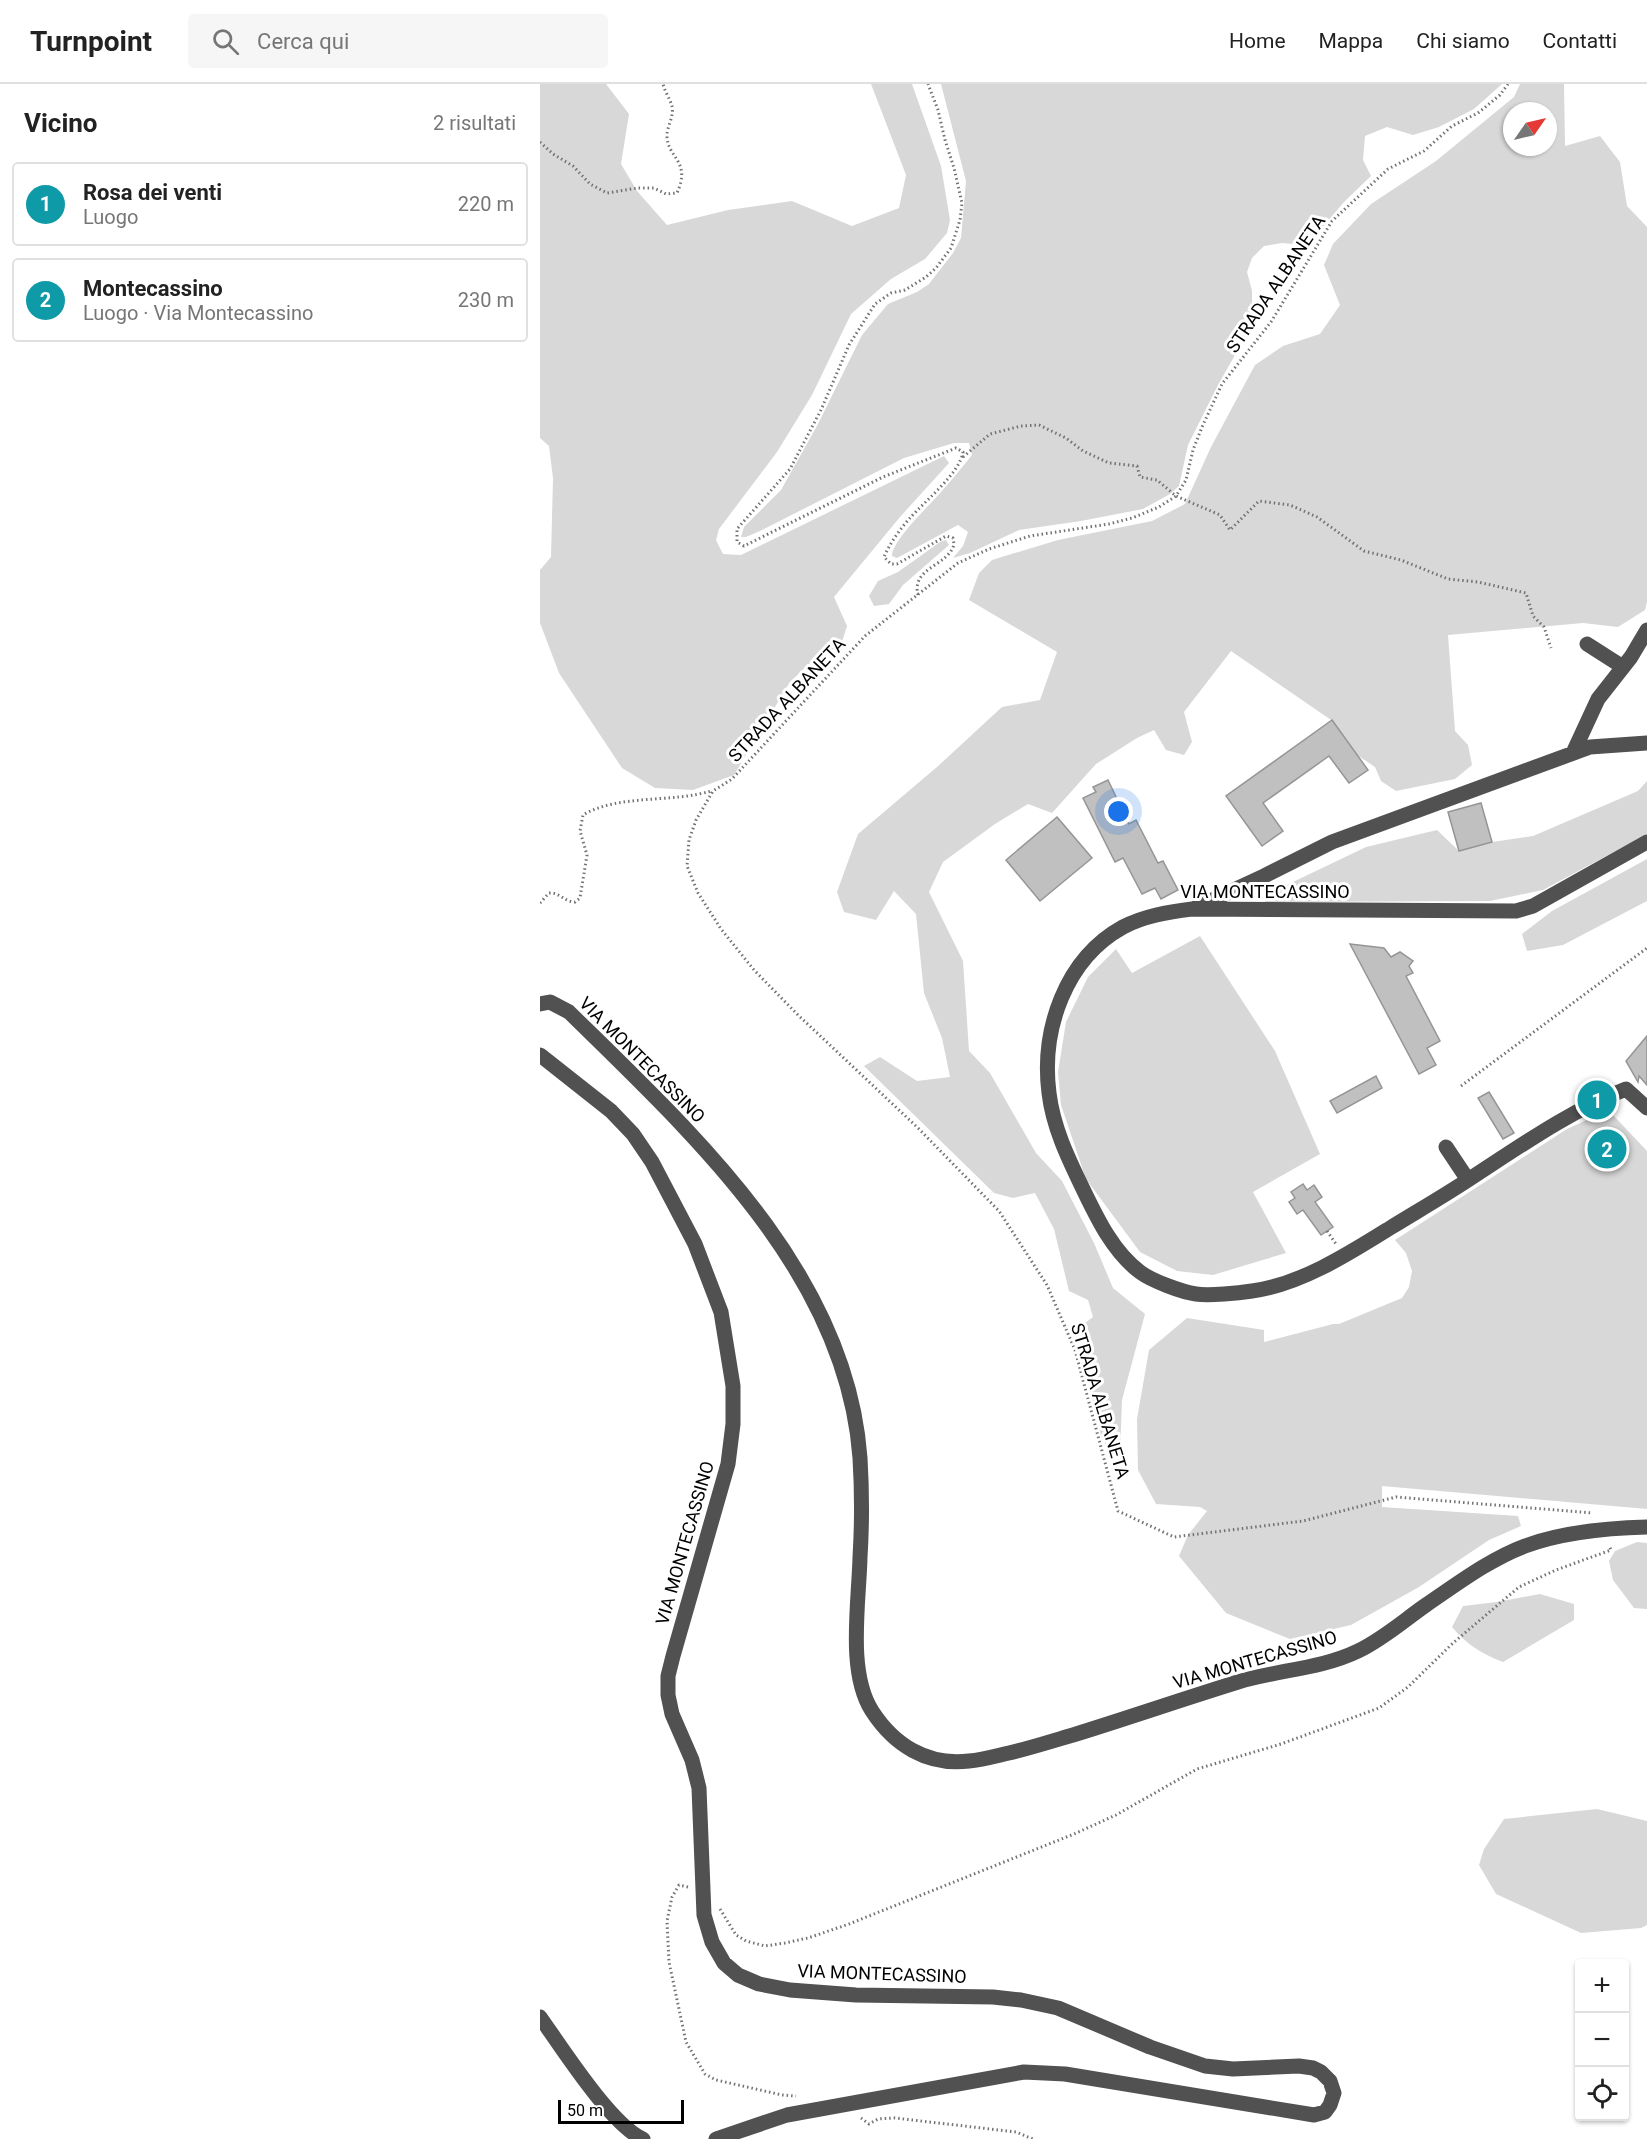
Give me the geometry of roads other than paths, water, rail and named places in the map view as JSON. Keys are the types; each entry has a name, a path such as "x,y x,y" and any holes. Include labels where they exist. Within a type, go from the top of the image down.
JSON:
{"street":[{"path":"1573,753 1598,699 1623,667 1647,630"},
{"path":"1587,644 1623,667"},
{"path":"1192,909 1332,842 1573,753 1590,747 1647,743"},
{"name":"VIA MONTECASSINO","path":"1647,842 1533,906 1515,911 1192,909 1169,912 1140,920 1122,928 1103,941 1086,958 1072,978 1052,1022 1048,1039 1047,1069 1054,1119 1065,1153 1108,1235 1140,1272 1165,1284 1197,1294 1254,1291 1296,1279 1342,1258 1468,1180 1520,1144 1608,1096 1626,1089 1647,1108"},
{"name":"VIA MONTECASSINO","path":"540,1004 550,1002 569,1012 708,1153 755,1210 792,1263 820,1315 842,1364 855,1414 861,1538 856,1659 860,1685 871,1709 894,1738 921,1756 947,1761 969,1761 1019,1751 1137,1716 1243,1680 1354,1653 1387,1634 1423,1607 1495,1560 1526,1545 1571,1534 1647,1527"},
{"name":"VIA MONTECASSINO","path":"540,1055 611,1111 633,1134 652,1162 695,1244 721,1312 734,1386 733,1424 728,1464 668,1676 668,1695 672,1714 692,1760 699,1788 704,1915 712,1942 724,1963 738,1975 759,1984 790,1990 856,1995 993,1997 1058,2007 1150,2047 1205,2066 1233,2069 1299,2066 1313,2068 1330,2081 1334,2093 1324,2112 1314,2115 1065,2074 1024,2072 787,2115 716,2139"},
{"path":"1446,1147 1468,1180"},
{"path":"540,2017 584,2079 634,2135 643,2139"}],"place":[{"name":"Rosa dei venti","path":"1597,1100"},
{"name":"Montecassino","path":"1607,1149"}]}
